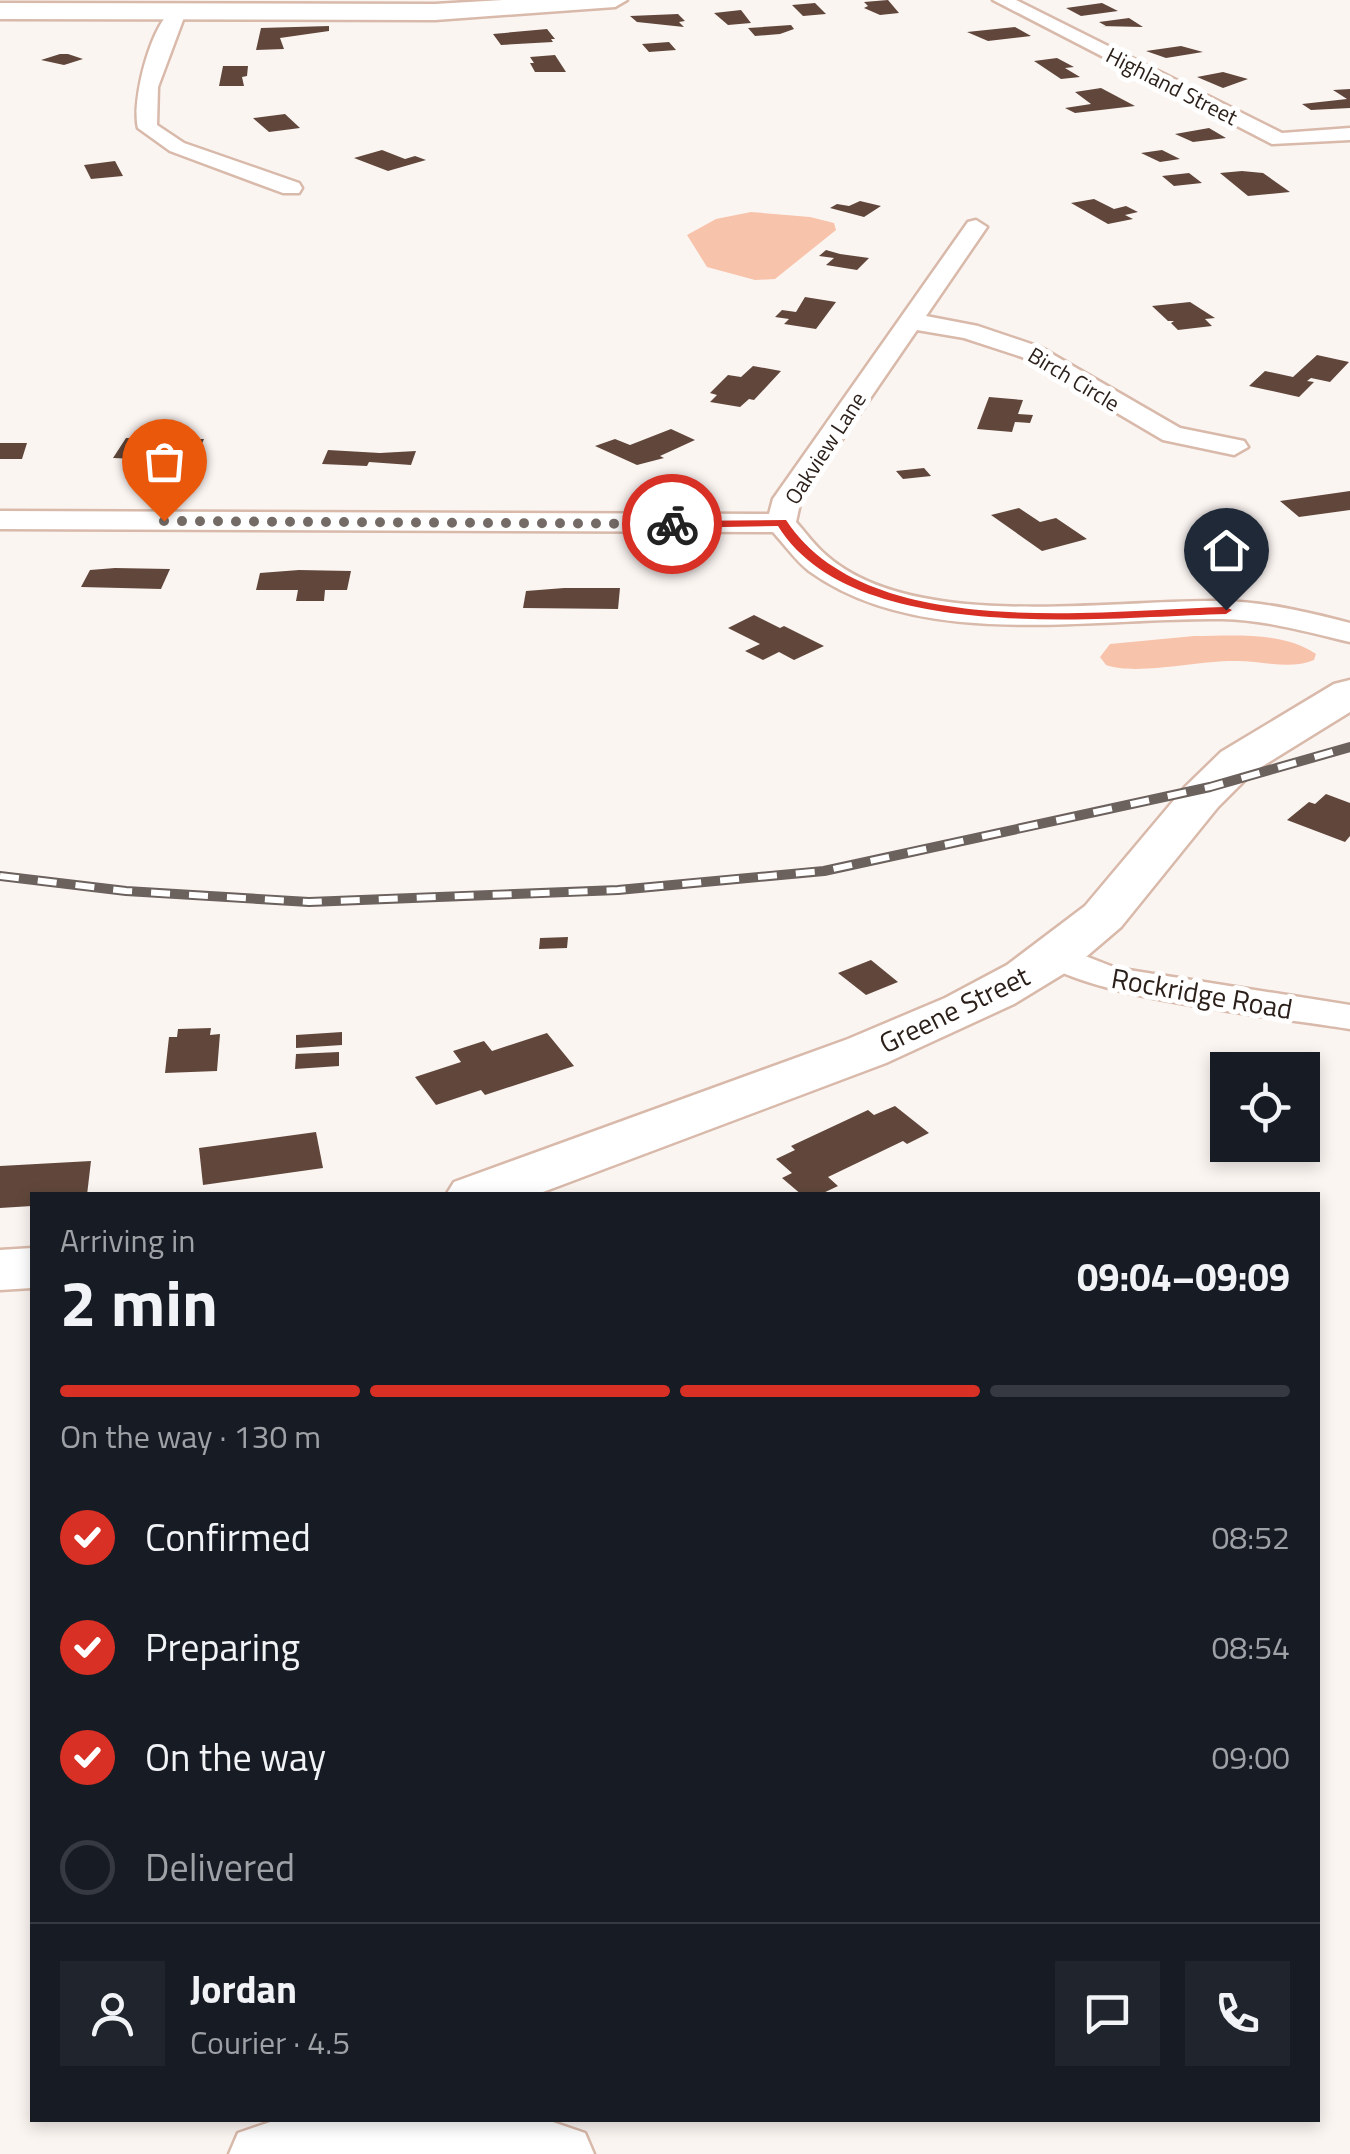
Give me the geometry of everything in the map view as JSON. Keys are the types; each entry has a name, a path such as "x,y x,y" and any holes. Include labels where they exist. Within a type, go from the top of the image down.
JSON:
{"street":[{"path":"0,11 435,12 615,0"},
{"name":"Highland Street","path":"1002,0 1279,140 1350,134"},
{"path":"177,12 148,88 144,114 148,128 177,147 291,188"},
{"name":"Oakview Lane","path":"976,228 787,499 782,522 795,544 855,584 897,600 941,609 1044,615 1226,610 1273,615 1350,633"},
{"name":"Birch Circle","path":"910,321 969,330 1018,347 1172,434 1234,447"},
{"path":"0,520 782,522"},
{"name":"Greene Street","path":"484,1192 876,1048 976,1002 1057,956 1142,876 1180,821 1227,770 1350,692"},
{"name":"Rockridge Road","path":"1057,956 1106,978 1350,1017"},
{"path":"0,1270 30,1268"},
{"path":"260,2154 301,2141 395,2129 476,2136 563,2154"}],"shaded area":[{"path":"751,212 810,217 834,223 836,230 775,279 755,280 707,267 687,235 716,219"},
{"path":"1194,636 1273,638 1316,654 1314,660 1296,664 1222,661 1134,669 1106,665 1100,657 1110,644"}],"building":[{"path":"888,0 899,13 880,15 864,8 868,6 864,2"},
{"path":"815,3 826,14 803,16 792,5"},
{"path":"1102,3 1118,11 1081,16 1066,8"},
{"path":"741,10 751,23 728,25 714,13"},
{"path":"678,14 685,21 679,22 684,27 637,22 630,16"},
{"path":"1129,18 1143,27 1100,26 1106,26 1099,22"},
{"path":"791,25 794,29 780,34 755,36 748,28"},
{"path":"329,26 329,31 280,38 284,49 256,50 261,28"},
{"path":"1015,27 1031,36 988,41 967,32"},
{"path":"547,29 555,39 551,39 553,42 501,45 493,34"},
{"path":"669,42 676,50 649,52 642,44"},
{"path":"1181,46 1203,52 1166,58 1146,51"},
{"path":"60,54 83,59 64,65 41,60"},
{"path":"555,55 566,72 535,72 530,63 534,63 530,57"},
{"path":"1057,58 1074,67 1065,68 1080,77 1061,79 1034,61"},
{"path":"223,66 248,66 247,76 242,77 244,86 219,86"},
{"path":"1223,72 1248,79 1223,88 1197,77"},
{"path":"1101,88 1135,106 1075,113 1065,108 1091,104 1075,92"},
{"path":"1350,89 1350,108 1311,110 1302,104 1347,99 1333,90"},
{"path":"285,114 300,128 269,132 253,118"},
{"path":"1209,128 1226,138 1193,142 1175,134"},
{"path":"382,150 405,159 415,156 426,160 388,171 354,158"},
{"path":"1162,150 1180,159 1160,162 1141,153"},
{"path":"115,161 123,176 91,179 84,165"},
{"path":"1189,173 1202,183 1174,186 1162,176"},
{"path":"1220,173 1263,173 1290,192 1248,196"},
{"path":"1094,199 1114,209 1126,206 1138,212 1125,215 1133,219 1108,224 1071,203"},
{"path":"860,201 881,206 864,217 830,208 837,204 849,206"},
{"path":"826,250 869,258 857,270 826,265 834,258 819,256"},
{"path":"805,297 836,302 816,329 784,324 789,319 775,317 782,310 796,312"},
{"path":"1190,302 1215,318 1205,319 1212,326 1178,330 1171,323 1174,321 1168,321 1152,306"},
{"path":"1317,355 1349,362 1330,382 1311,378 1307,381 1314,382 1299,397 1249,386 1265,371 1293,377"},
{"path":"753,366 781,371 754,400 749,399 740,407 710,402 717,395 710,393 728,375 741,377"},
{"path":"989,397 1023,400 1018,414 1033,415 1030,423 1015,422 1012,432 977,429"},
{"path":"671,429 695,440 660,456 664,458 637,465 595,446 615,439 630,445"},
{"path":"126,438 204,439 198,453 165,452 160,460 113,458"},
{"path":"0,443 27,443 22,459 0,459"},
{"path":"328,450 416,451 411,465 369,462 367,466 322,464"},
{"path":"924,468 931,476 903,479 896,471"},
{"path":"1350,491 1350,510 1299,517 1280,501"},
{"path":"1019,508 1040,522 1056,518 1087,539 1042,551 991,515"},
{"path":"170,569 161,589 81,587 90,570"},
{"path":"351,571 347,590 325,590 324,601 296,601 298,590 256,590 260,573"},
{"path":"620,588 618,609 523,608 526,591"},
{"path":"754,615 824,646 794,660 779,652 763,660 745,651 760,644 728,628"},
{"path":"1326,794 1350,803 1350,836 1345,842 1287,820"},
{"path":"568,937 567,948 539,949 540,938"},
{"path":"871,960 898,982 866,995 838,973"},
{"path":"211,1028 210,1035 220,1034 217,1071 165,1073 169,1037 177,1037 178,1029"},
{"path":"342,1032 342,1045 296,1048 296,1035"},
{"path":"547,1033 574,1066 485,1095 481,1090 436,1105 415,1077 461,1062 453,1051 484,1041 492,1051"},
{"path":"339,1052 339,1066 295,1069 296,1054"},
{"path":"895,1106 929,1133 907,1144 903,1141 828,1177 838,1186 825,1192 798,1192 782,1178 792,1173 776,1159 795,1150 791,1146 868,1110 874,1115"},
{"path":"316,1132 323,1168 203,1185 199,1148"},
{"path":"91,1161 87,1192 30,1192 30,1206 0,1208 0,1166"}],"railway":[{"path":"0,876 126,891 309,902 618,890 824,871 1210,787 1350,747"}],"way so far":[{"path":"164,521 672,524"}],"route":[{"path":"672,524 782,522 795,544 820,565 897,600 941,609 1044,615 1226,610"}]}
